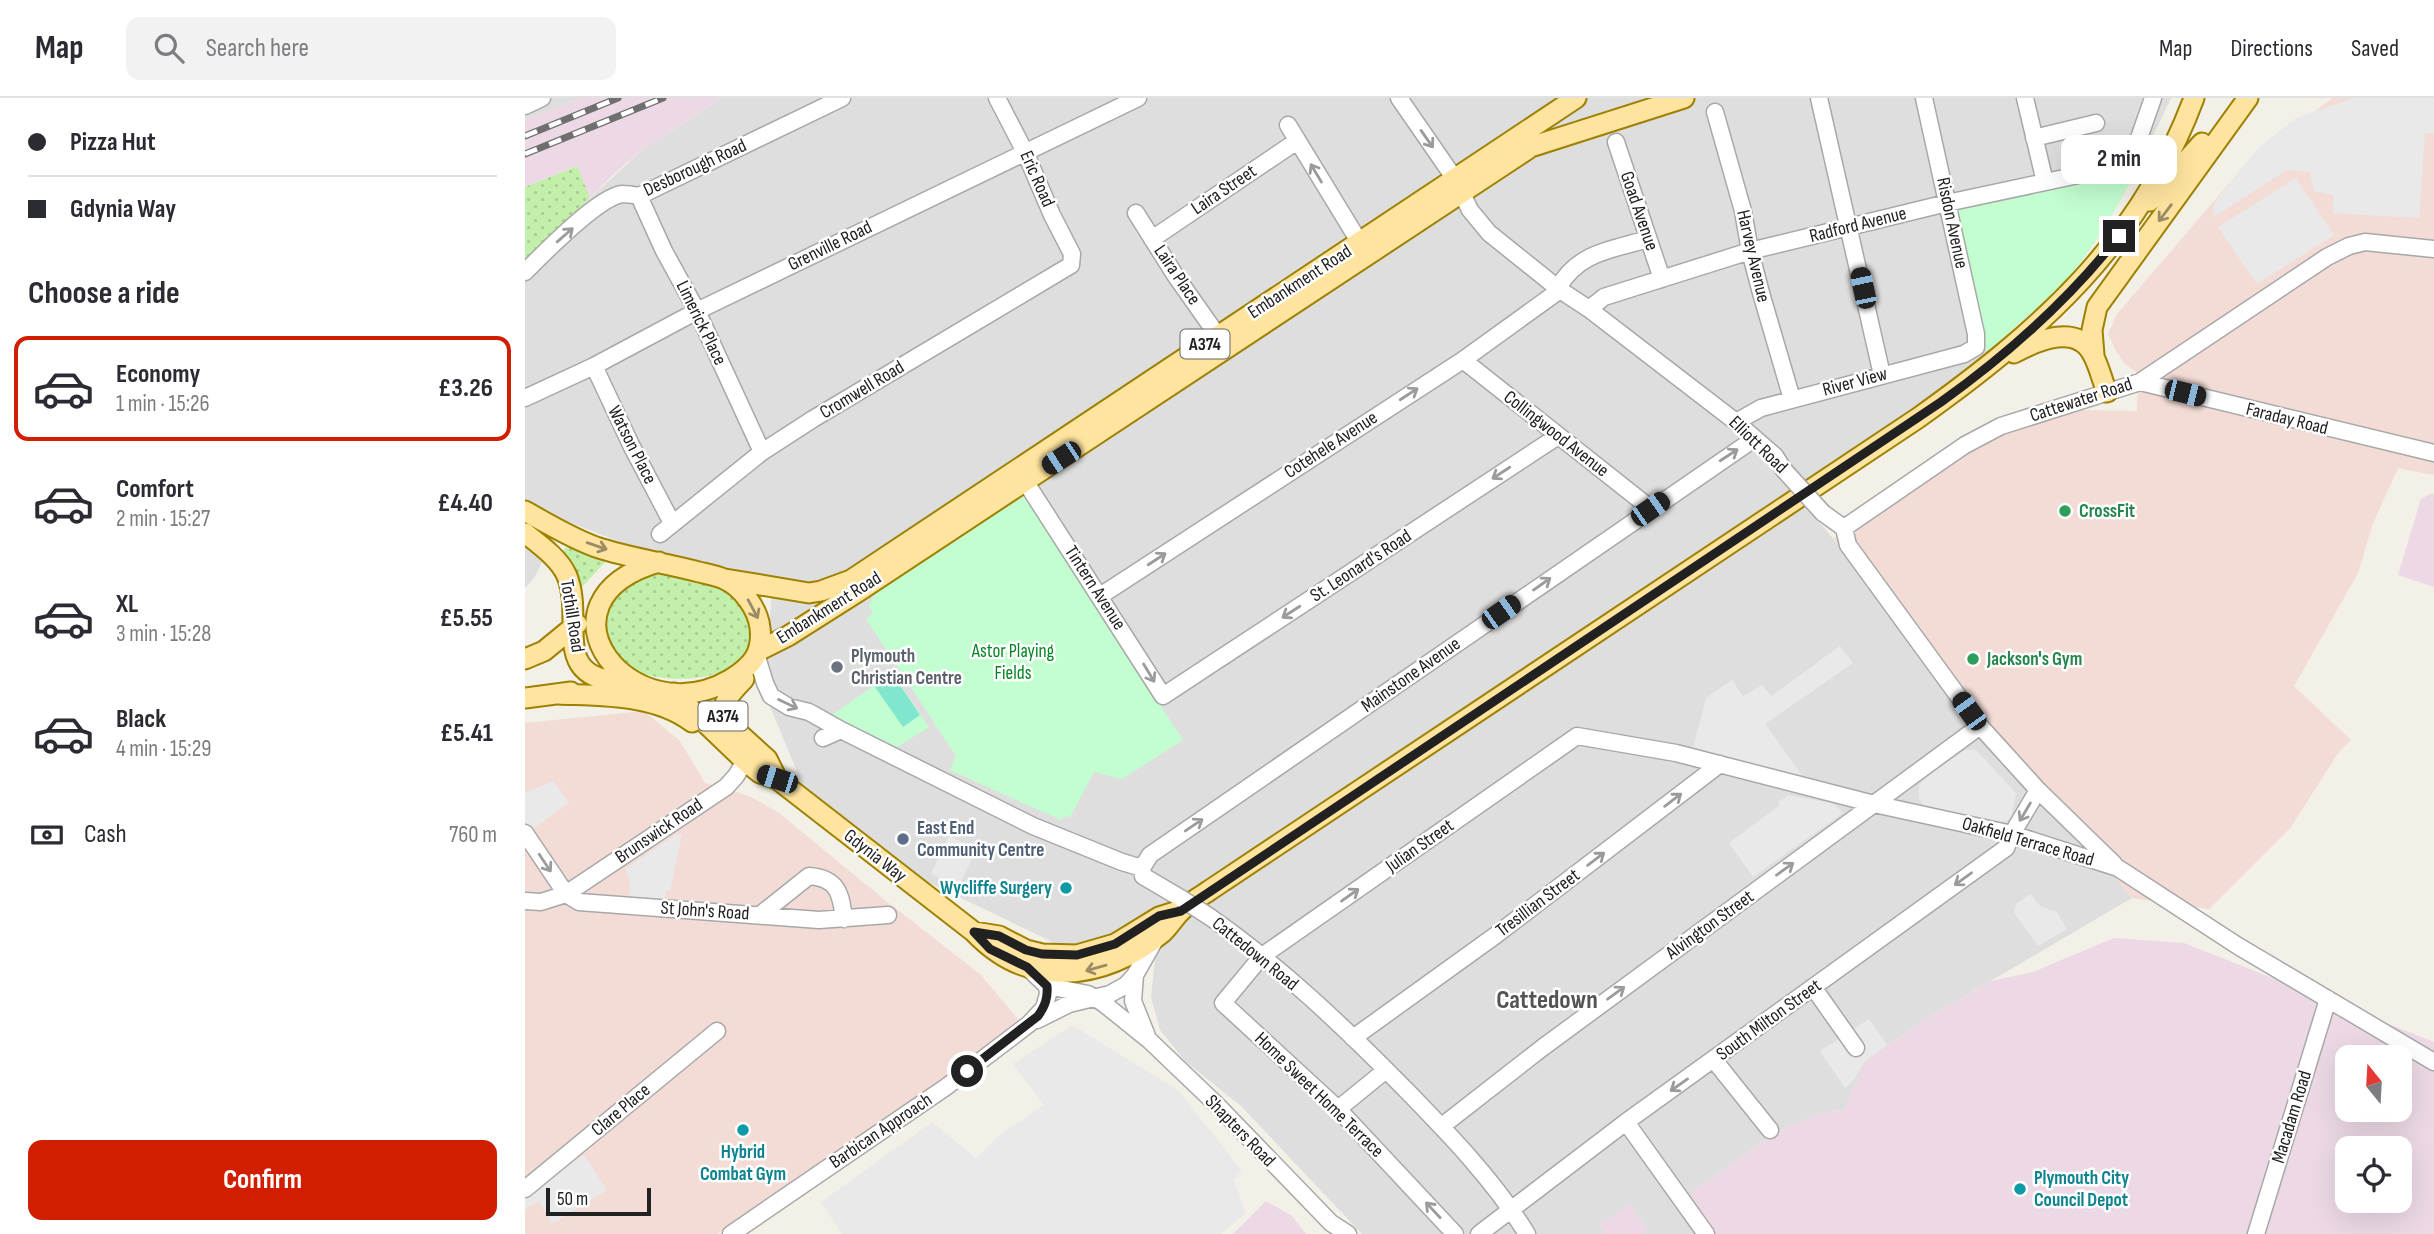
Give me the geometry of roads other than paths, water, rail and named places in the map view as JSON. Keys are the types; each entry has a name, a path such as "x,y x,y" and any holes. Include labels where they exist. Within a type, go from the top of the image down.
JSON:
{"main road":[{"path":"1528,149 1684,98"},
{"name":"Gdynia Way","path":"674,693 745,761 760,773 777,779 974,932 990,949 1027,967 1052,972 1084,971 1119,960 1165,931 1181,911 1918,418 1989,367 2018,343 2076,286 2131,219 2174,147 2194,98"},
{"path":"2131,219 2248,98"},
{"path":"2094,355 2092,330 2097,307 2248,98"},
{"name":"Embankment Road","path":"757,656 1025,481 1459,186 1489,157 1568,100"},
{"name":"Embankment Road","path":"725,579 810,593 851,579 1360,243 1528,149"},
{"name":"A374","path":"1489,157 1528,149"},
{"path":"1989,367 2019,351 2057,337 2076,338 2088,346 2094,355 2107,392"},
{"path":"525,511 597,547 659,562 725,579 748,599 760,623 757,656 724,683 693,692 674,693 632,684 601,661 594,651 586,626 591,601 623,573 659,562"},
{"name":"Tothill Road","path":"525,533 564,569 571,595 575,656 581,666 600,679 632,684"},
{"path":"525,659 544,651 587,613"},
{"name":"Gdynia Way","path":"757,656 749,674 728,695 722,713 730,728 767,759 777,779"},
{"name":"A374","path":"525,698 632,684"},
{"name":"A374","path":"558,694 640,701 671,708 714,740 722,741"},
{"name":"Gdynia Way","path":"974,932 999,936 1026,950 1042,954 1077,955 1115,944 1159,916 1181,911"}],"street":[{"path":"525,106 543,98"},
{"name":"Desborough Road","path":"525,272 594,209 622,194 639,196 842,98"},
{"name":"Eric Road","path":"997,98 1026,154 1073,261"},
{"name":"Grenville Road","path":"525,398 594,366 697,311 1138,98"},
{"name":"Elliott Road","path":"1399,98 1459,186 1470,210 1489,233 1736,422 1775,456 1784,470 1823,513 1845,528"},
{"path":"1819,98 1882,375"},
{"name":"Risdon Avenue","path":"1924,98 1976,334 1976,347"},
{"path":"2025,98 2045,182"},
{"name":"Radford Avenue","path":"1589,309 1604,297 1750,251 1947,203 2125,165 2132,158 2153,98"},
{"name":"Harvey Avenue","path":"1714,111 1743,211 1750,251 1793,400"},
{"path":"2034,138 2096,123"},
{"path":"1288,125 1360,243"},
{"name":"Laira Street","path":"1152,239 1297,141"},
{"name":"Goad Avenue","path":"1616,142 1662,279"},
{"name":"Limerick Place","path":"639,196 664,251 697,311 762,452"},
{"name":"Laira Place","path":"1136,213 1218,336"},
{"name":"Cotehele Avenue","path":"1100,596 1462,360 1559,289 1567,272 1587,257 1648,239"},
{"name":"Cattewater Road","path":"1845,528 1965,445 2001,426 2140,382 2327,257 2349,246 2365,242 2434,249"},
{"name":"Cromwell Road","path":"666,528 762,452 1067,269 1073,261"},
{"name":"River View","path":"1736,422 1761,408 1964,354 1976,347"},
{"name":"Collingwood Avenue","path":"1462,360 1650,509"},
{"name":"Watson Place","path":"594,366 666,528"},
{"name":"Faraday Road","path":"2140,382 2434,453"},
{"name":"St. Leonard's Road","path":"1163,696 1558,436"},
{"name":"Mainstone Avenue","path":"1142,868 1150,855 1754,439"},
{"name":"Tintern Avenue","path":"1025,481 1163,696"},
{"path":"1845,528 1848,545 1980,726 2038,790 2118,869"},
{"name":"Cattedown Road","path":"757,656 771,696 789,707 809,712 1033,826 1142,868 1143,876 1169,889 1224,927 1262,956 1386,1070 1441,1126 1512,1210 1527,1234"},
{"name":"Alvington Street","path":"1441,1126 1542,1048 1980,726"},
{"path":"823,738 841,730"},
{"name":"Oakfield Terrace Road","path":"1577,736 1676,753 1874,804 2011,834 2118,869 2238,946 2434,1062"},
{"name":"Julian Street","path":"1262,956 1577,736"},
{"name":"Brunswick Road","path":"566,894 726,787 745,761"},
{"name":"Tresillian Street","path":"1353,1038 1496,935 1720,764"},
{"name":"South Milton Street","path":"1479,1234 1626,1122 2006,848 2011,834 2038,790"},
{"path":"525,833 566,894"},
{"path":"760,915 809,876 832,882 839,894 843,919"},
{"name":"St John's Road","path":"525,901 541,902 566,894 579,902 760,915 843,919 888,915"},
{"name":"Barbican Approach","path":"1029,1024 1069,1004 1117,991 1135,975 1157,937"},
{"name":"Home Sweet Home Terrace","path":"1262,956 1223,1003 1338,1109 1455,1234"},
{"path":"1027,967 1047,986"},
{"name":"Shapters Road","path":"1135,975 1133,1001 1149,1041"},
{"name":"Barbican Approach","path":"731,1234 946,1087 1029,1024 1044,1008 1047,986"},
{"name":"Shapters Road","path":"1047,986 1088,994 1149,1041 1217,1105 1334,1228 1348,1234"},
{"path":"1813,987 1856,1048"},
{"name":"Macadam Road","path":"2256,1234 2328,999"},
{"name":"Clare Place","path":"525,1189 717,1031"},
{"path":"1714,1060 1770,1130"},
{"path":"1338,1109 1386,1070"},
{"path":"1626,1122 1706,1234"}],"railway":[{"path":"525,136 618,98"},
{"path":"525,154 663,98"}],"place":[{"name":"CrossFit","path":"2065,511"},
{"name":"Jackson's Gym","path":"1973,659"},
{"name":"Plymouth Christian Centre","path":"837,667"},
{"name":"East End Community Centre","path":"903,839"},
{"name":"Wycliffe Surgery","path":"1066,888"},
{"name":"Hybrid Combat Gym","path":"743,1130"},
{"name":"Plymouth City Council Depot","path":"2020,1189"}],"district":[{"name":"Cattedown","path":"1547,1000"}],"park label":[{"name":"Astor Playing Fields","path":"1013,662"}]}
